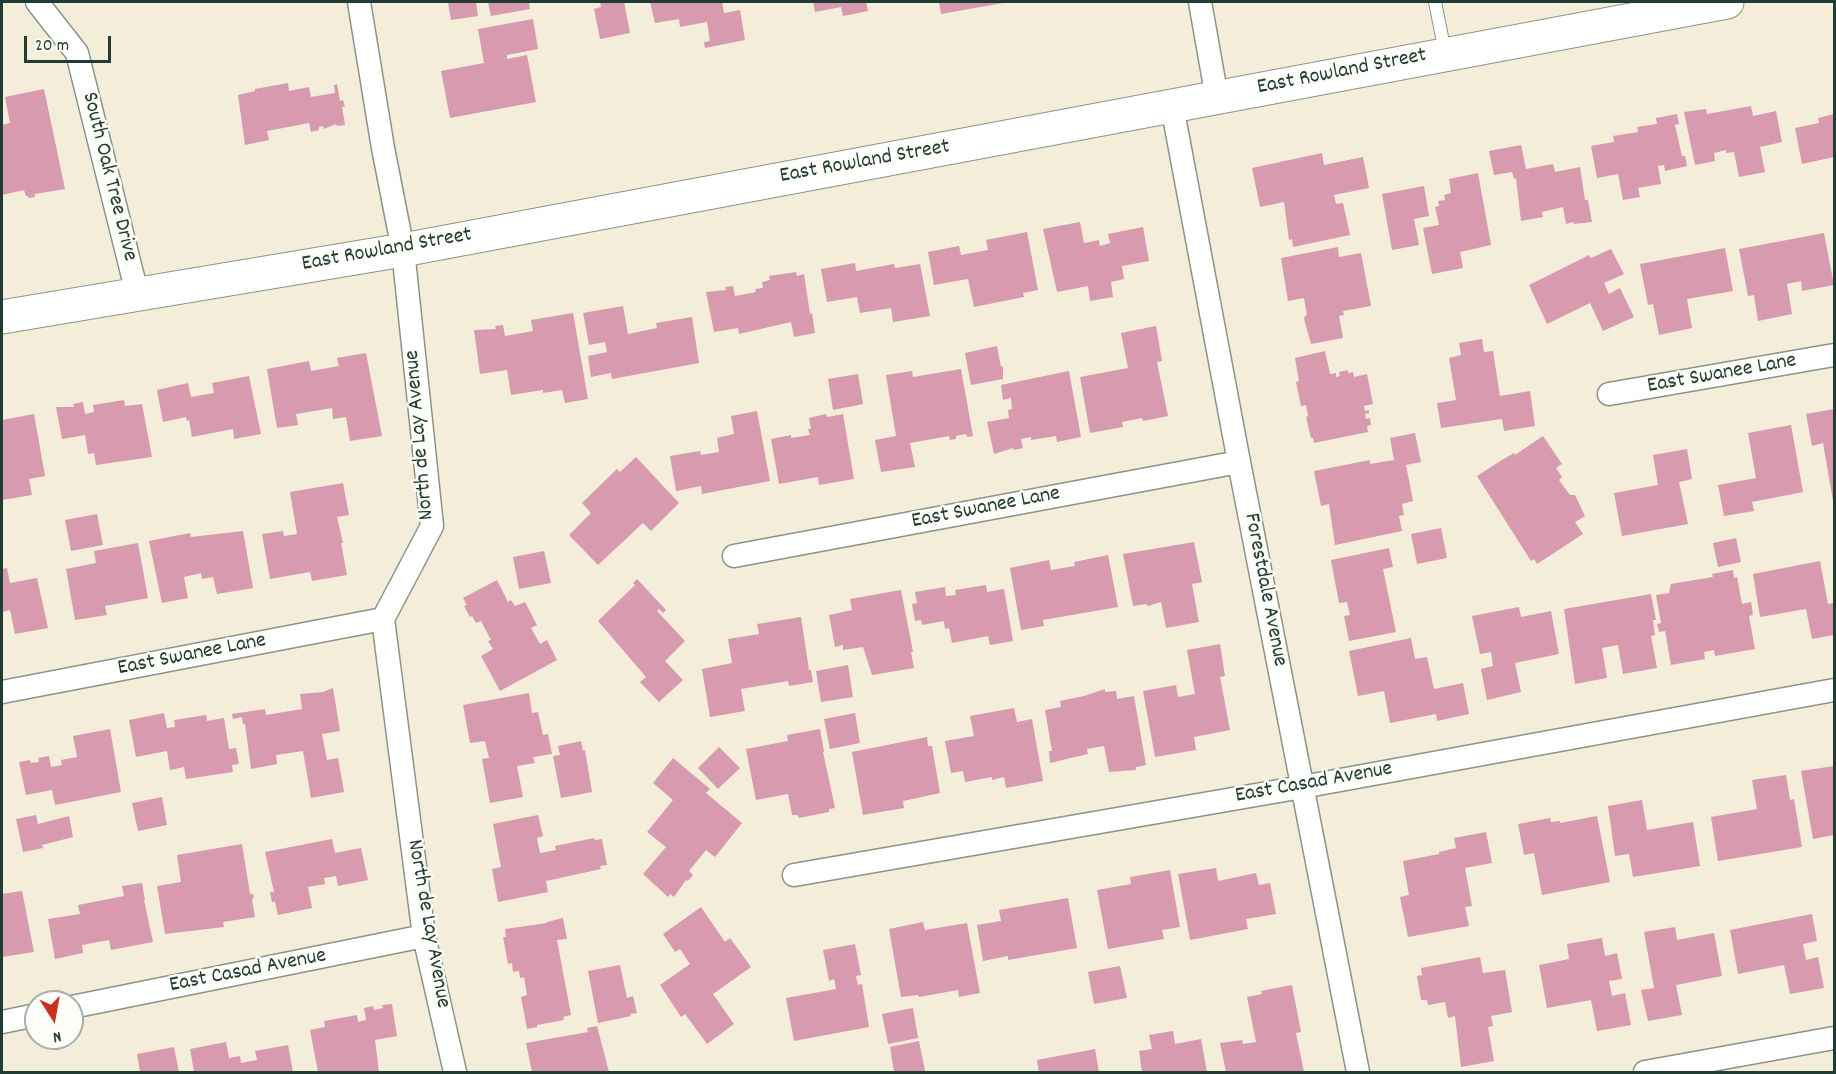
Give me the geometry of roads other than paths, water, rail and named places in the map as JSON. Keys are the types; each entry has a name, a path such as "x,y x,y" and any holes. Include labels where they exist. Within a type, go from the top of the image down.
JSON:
{"main road":[{"name":"East Rowland Street","path":"2,317 403,249 1727,2"}],"street":[{"name":"South Oak Tree Drive","path":"37,2 76,53 137,293"},
{"name":"North de Lay Avenue","path":"359,2 383,148 403,249 432,526 383,619 424,936 455,1072"},
{"path":"1200,2 1217,98"},
{"name":"Forestdale Avenue","path":"1172,106 1358,1072"},
{"name":"East Swanee Lane","path":"1609,394 1834,355"},
{"name":"East Swanee Lane","path":"734,556 1239,462"},
{"name":"East Swanee Lane","path":"2,692 383,619"},
{"name":"East Casad Avenue","path":"794,875 1302,787 1834,690"},
{"name":"East Casad Avenue","path":"84,1005 424,936"},
{"path":"2,1022 24,1017"},
{"path":"1645,1072 1834,1038"}],"lane":[{"path":"1435,2 1445,53"}]}
